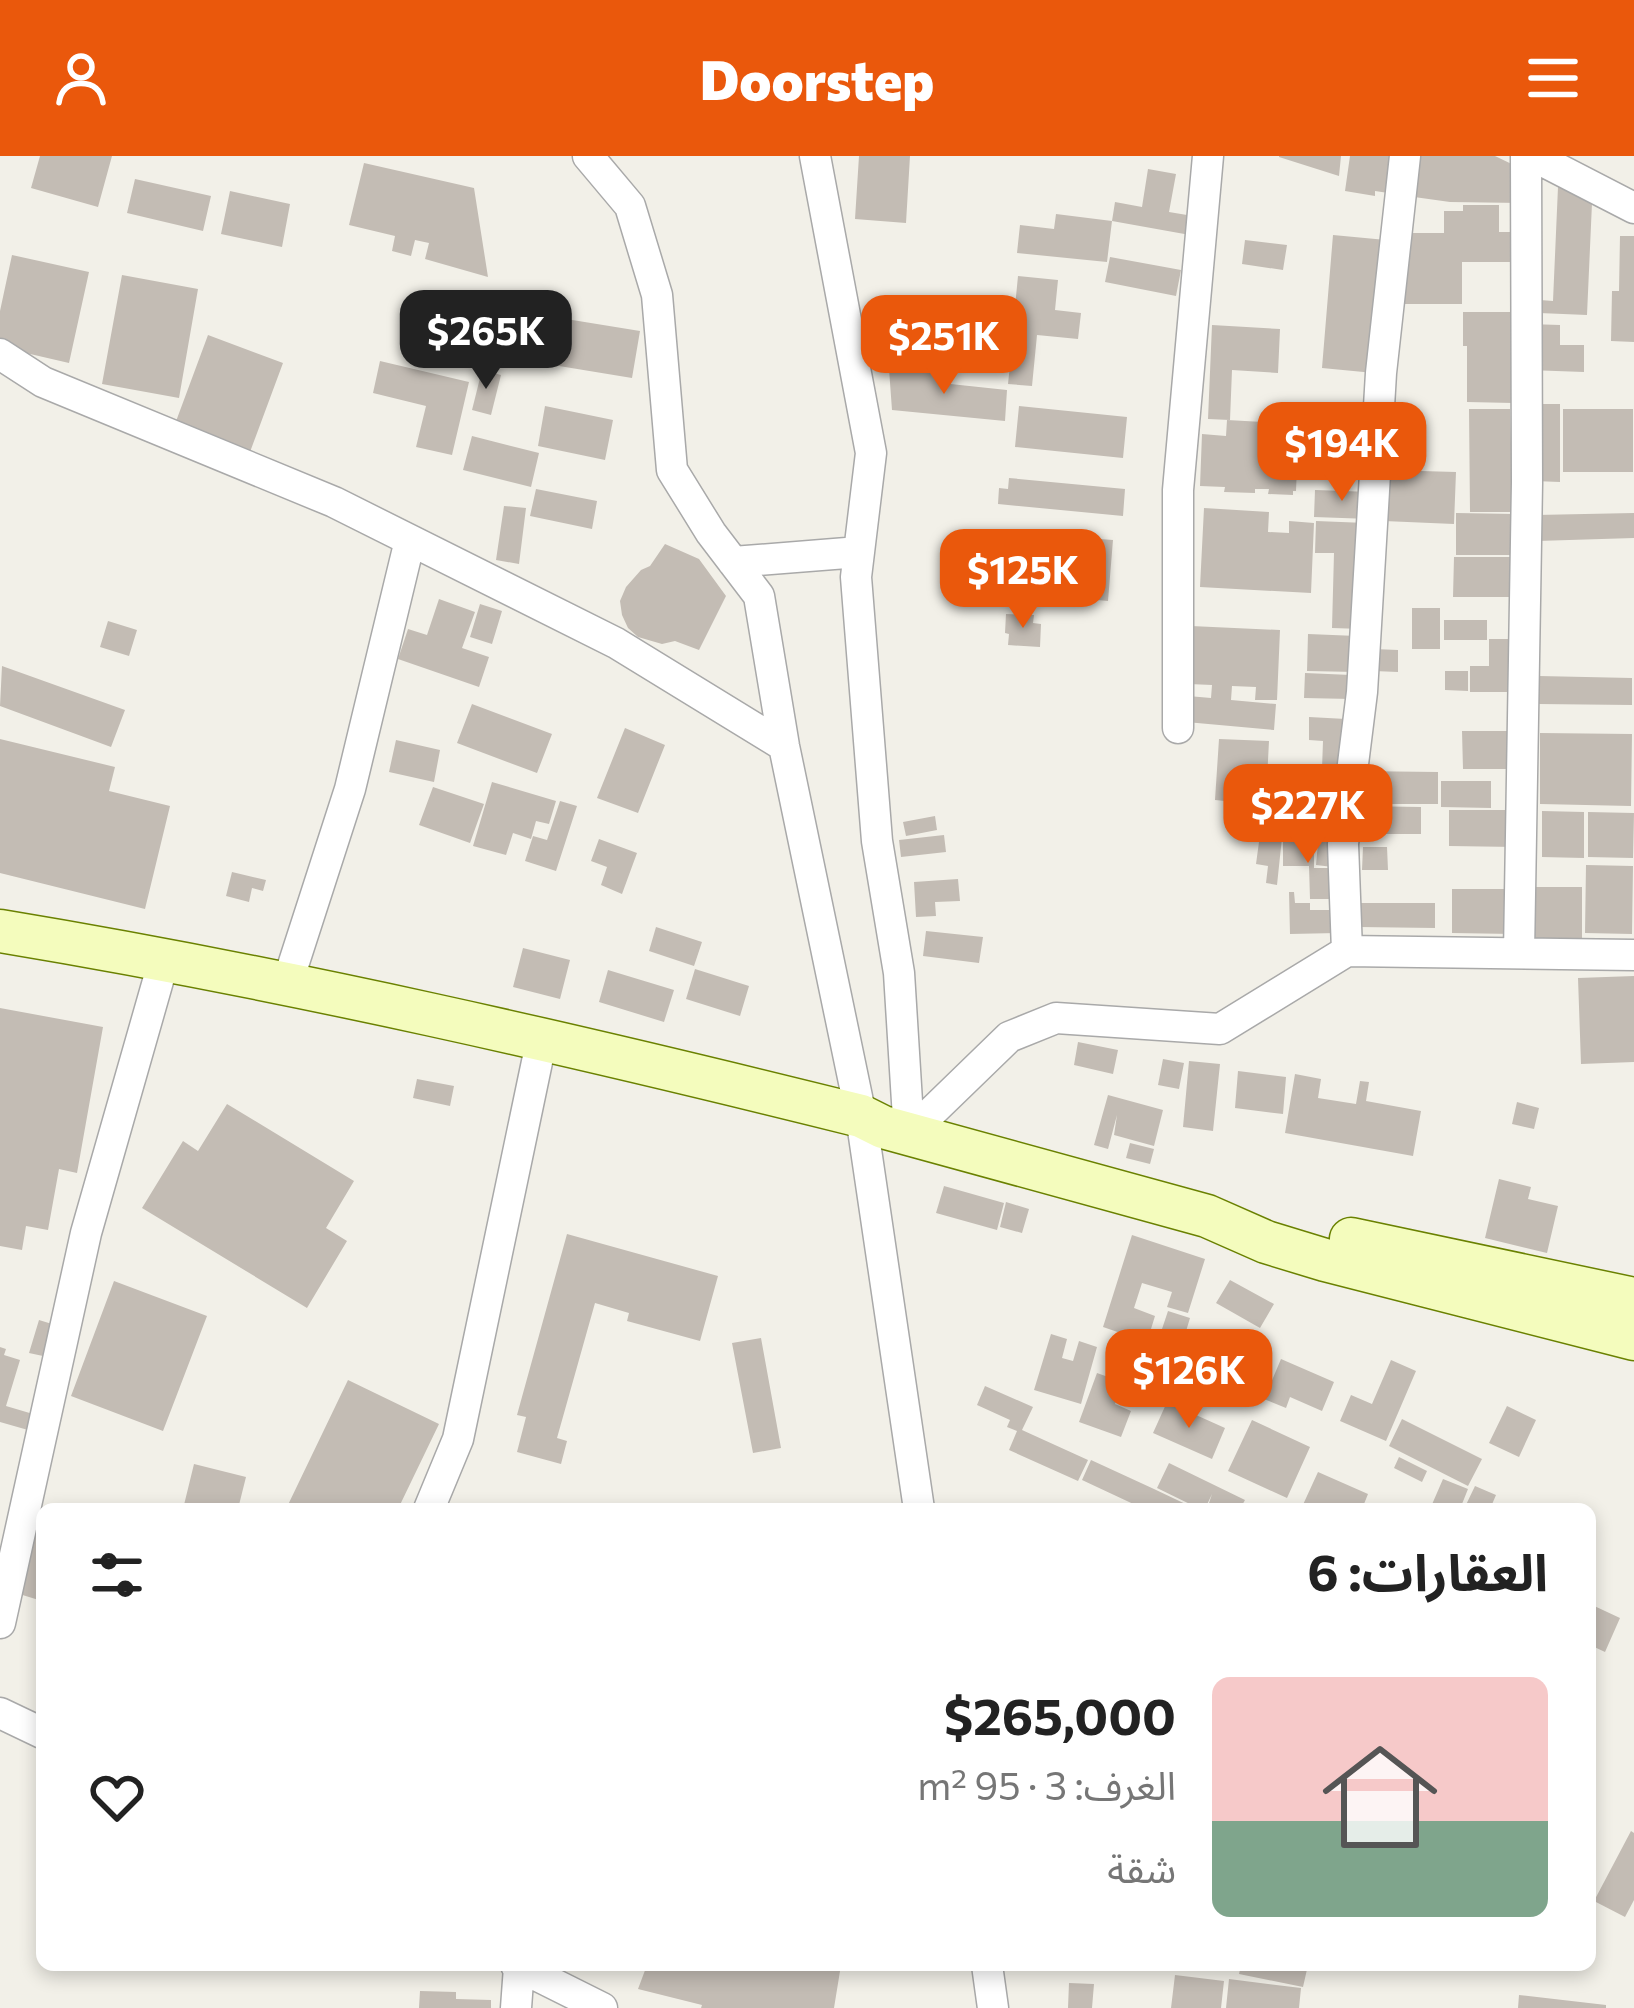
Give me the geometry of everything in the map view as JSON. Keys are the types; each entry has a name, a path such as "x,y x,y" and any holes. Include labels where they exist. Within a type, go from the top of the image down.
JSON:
{"main road":[{"path":"0,931 358,997 542,1038 861,1116 883,1127 1208,1216 1301,1228 1634,1299"},
{"path":"1208,1216 1310,1256 1634,1339"}],"street":[{"path":"588,156 630,206 657,295 672,470 711,533 759,596 784,746 861,1116 918,1503"},
{"path":"815,156 871,453 856,577 877,842 898,973 909,1134"},
{"path":"1178,728 1178,490 1208,156"},
{"path":"1347,951 1343,844 1362,692 1381,374 1405,156"},
{"path":"1519,953 1529,156 1634,208"},
{"path":"0,355 43,382 334,502 410,539 616,643 784,746"},
{"path":"287,984 350,789 410,539"},
{"path":"733,562 859,552"},
{"path":"909,1134 1009,1037 1056,1018 1220,1029 1347,951 1634,955"},
{"path":"0,1623 86,1233 164,960"},
{"path":"431,1503 458,1439 542,1038"},
{"path":"0,1713 36,1730"},
{"path":"516,2008 517,1971"},
{"path":"527,1971 602,2008"},
{"path":"988,1971 993,2008"}],"building":[{"path":"40,156 112,156 98,207 31,188"},
{"path":"859,156 910,156 906,223 855,219"},
{"path":"1341,156 1339,176 1279,157"},
{"path":"1350,156 1400,156 1395,194 1345,191"},
{"path":"1412,156 1495,156 1522,169 1521,203 1407,196"},
{"path":"364,163 474,188 488,277 425,259 429,243 415,240 411,256 392,251 395,236 349,225"},
{"path":"1148,169 1176,174 1169,212 1193,216 1190,235 1112,221 1115,202 1142,207"},
{"path":"135,179 211,196 203,231 127,213"},
{"path":"1558,187 1592,203 1587,315 1539,313 1540,300 1553,301"},
{"path":"230,191 290,204 282,247 221,234"},
{"path":"1463,205 1499,205 1499,232 1517,232 1518,262 1462,262 1462,304 1395,304 1402,233 1444,233 1444,211 1463,211"},
{"path":"1056,214 1112,221 1107,262 1017,253 1020,225 1054,229"},
{"path":"1333,235 1386,240 1374,373 1322,368"},
{"path":"1620,236 1634,236 1634,342 1611,341 1612,291 1619,291"},
{"path":"1245,240 1287,245 1283,270 1242,264"},
{"path":"12,255 89,272 69,363 0,347 0,311"},
{"path":"1110,257 1181,270 1176,296 1105,282"},
{"path":"122,275 198,289 179,398 102,384"},
{"path":"1018,276 1058,280 1055,310 1081,313 1078,339 1037,335 1032,386 1008,384 1010,365 981,362 984,324 1013,327"},
{"path":"1463,312 1513,312 1513,403 1467,402"},
{"path":"560,318 640,331 632,378 553,365"},
{"path":"1529,324 1560,325 1560,345 1584,345 1584,372 1528,370"},
{"path":"1212,325 1280,329 1278,373 1232,370 1230,420 1208,419"},
{"path":"208,335 283,363 250,452 175,424"},
{"path":"380,361 469,382 452,455 416,447 426,406 373,393"},
{"path":"889,369 942,374 941,383 1007,390 1005,421 892,410"},
{"path":"482,370 501,375 491,415 472,410"},
{"path":"1534,404 1560,404 1560,482 1534,481"},
{"path":"545,406 613,420 605,460 538,446"},
{"path":"1019,406 1127,417 1123,458 1015,447"},
{"path":"1469,409 1510,409 1513,512 1470,512"},
{"path":"1563,409 1633,409 1633,472 1563,472"},
{"path":"1300,418 1318,419 1316,443 1298,442 1293,495 1268,494 1269,489 1224,492 1225,487 1200,486 1202,434 1226,436 1227,420 1300,424"},
{"path":"472,436 539,453 531,487 463,470"},
{"path":"1386,470 1456,472 1454,524 1384,521"},
{"path":"1009,478 1125,489 1123,516 998,504 999,488 1008,489"},
{"path":"536,489 597,501 592,529 530,516"},
{"path":"1315,490 1371,492 1370,519 1314,517"},
{"path":"504,506 526,508 519,564 496,560"},
{"path":"1204,508 1269,512 1268,532 1289,533 1289,521 1314,523 1311,593 1200,587"},
{"path":"1456,513 1515,514 1515,555 1456,555"},
{"path":"1634,513 1634,538 1537,541 1536,515"},
{"path":"1316,521 1366,523 1362,629 1332,628 1334,553 1315,553"},
{"path":"1006,532 1055,536 1050,594 1036,593 1035,606 1000,598"},
{"path":"1060,536 1113,540 1108,601 1054,596"},
{"path":"665,544 699,559 726,596 699,650 675,641 662,644 638,637 622,615 620,601 626,587 650,566"},
{"path":"1454,557 1515,557 1515,597 1453,597"},
{"path":"439,599 475,612 462,648 489,657 479,687 398,659 408,629 427,635"},
{"path":"480,604 502,611 492,644 470,637"},
{"path":"1412,608 1440,608 1440,649 1412,649"},
{"path":"1006,614 1034,615 1033,623 1041,624 1040,647 1008,645"},
{"path":"1444,620 1487,620 1487,640 1444,640"},
{"path":"108,621 137,630 129,656 100,647"},
{"path":"1191,626 1280,630 1277,700 1255,700 1256,687 1232,686 1231,700 1276,704 1274,730 1186,722 1188,696 1211,698 1212,685 1189,684"},
{"path":"1308,634 1357,636 1356,672 1307,671"},
{"path":"1489,639 1519,639 1519,692 1470,692 1470,666 1489,666"},
{"path":"1374,649 1398,650 1398,672 1374,671"},
{"path":"2,666 125,710 111,747 0,706"},
{"path":"1445,671 1468,671 1468,691 1445,690"},
{"path":"1305,673 1351,675 1351,699 1304,698"},
{"path":"1539,676 1632,678 1632,705 1538,704"},
{"path":"472,704 552,734 537,773 457,743"},
{"path":"1309,717 1346,719 1347,770 1322,769 1323,741 1309,740"},
{"path":"625,728 665,745 638,813 597,798"},
{"path":"1462,731 1516,731 1516,769 1463,769"},
{"path":"1540,733 1632,734 1631,806 1540,804"},
{"path":"0,739 115,767 109,791 170,806 145,909 0,873"},
{"path":"1219,739 1269,741 1265,819 1224,816 1225,801 1215,800"},
{"path":"396,740 440,750 434,782 389,772"},
{"path":"1355,771 1438,772 1438,804 1355,804"},
{"path":"1290,776 1324,777 1323,804 1289,803"},
{"path":"1441,781 1491,781 1491,808 1441,807"},
{"path":"492,782 556,801 549,824 536,821 531,839 513,833 506,855 473,846"},
{"path":"433,787 484,804 470,843 419,825"},
{"path":"560,801 577,806 556,871 525,861 533,836 547,840"},
{"path":"1359,806 1421,807 1421,834 1358,834"},
{"path":"1321,809 1338,811 1333,867 1316,865"},
{"path":"1449,810 1517,810 1516,847 1449,846"},
{"path":"1542,811 1584,812 1584,858 1542,857"},
{"path":"1588,812 1634,813 1633,858 1588,857"},
{"path":"935,816 937,830 906,836 903,822"},
{"path":"1235,822 1283,828 1277,885 1266,883 1268,866 1256,864 1259,842 1237,839"},
{"path":"944,835 946,852 901,857 899,840"},
{"path":"1283,838 1314,838 1314,868 1332,868 1332,899 1310,899 1309,866 1283,866"},
{"path":"599,839 637,853 622,894 601,885 607,867 591,861"},
{"path":"1363,847 1387,847 1388,870 1362,870"},
{"path":"1586,865 1633,866 1632,934 1585,933"},
{"path":"232,872 266,880 263,891 252,888 249,902 226,896"},
{"path":"958,879 960,901 935,902 936,916 916,917 914,882"},
{"path":"1535,887 1582,887 1582,940 1535,939"},
{"path":"1452,889 1513,889 1513,934 1452,933"},
{"path":"1289,892 1294,892 1295,903 1310,903 1310,910 1336,910 1337,933 1290,934"},
{"path":"1359,903 1435,903 1435,928 1359,927"},
{"path":"656,927 702,942 694,966 649,951"},
{"path":"926,931 983,937 979,963 923,956"},
{"path":"523,948 570,960 560,999 513,987"},
{"path":"695,969 749,986 740,1016 686,999"},
{"path":"608,970 674,990 664,1022 599,1002"},
{"path":"1634,976 1634,1062 1581,1064 1578,978"},
{"path":"0,1008 103,1027 77,1173 59,1169 48,1230 26,1226 22,1250 0,1246"},
{"path":"1078,1042 1118,1050 1113,1074 1074,1065"},
{"path":"1163,1059 1184,1063 1179,1089 1158,1085"},
{"path":"1189,1061 1220,1064 1213,1131 1183,1127"},
{"path":"1238,1071 1286,1077 1283,1114 1235,1108"},
{"path":"1295,1074 1321,1079 1318,1098 1356,1104 1360,1081 1369,1082 1366,1101 1421,1111 1413,1156 1285,1133"},
{"path":"417,1079 454,1086 450,1106 413,1098"},
{"path":"1108,1095 1163,1110 1154,1146 1114,1135 1117,1115 1108,1149 1094,1145"},
{"path":"1517,1102 1539,1108 1534,1129 1512,1124"},
{"path":"227,1104 354,1181 326,1228 347,1241 307,1308 142,1208 183,1141 198,1151"},
{"path":"1130,1143 1154,1149 1150,1164 1126,1158"},
{"path":"1499,1179 1531,1187 1528,1199 1558,1206 1547,1253 1485,1238"},
{"path":"944,1186 1004,1203 997,1230 936,1213"},
{"path":"1006,1202 1029,1209 1022,1233 1000,1227"},
{"path":"567,1234 718,1276 700,1341 627,1321 629,1313 595,1303 557,1438 567,1441 561,1464 517,1452 526,1417 517,1415"},
{"path":"1132,1235 1205,1259 1188,1313 1167,1307 1172,1292 1142,1283 1134,1308 1155,1316 1147,1342 1103,1327"},
{"path":"1230,1280 1274,1304 1260,1328 1216,1303"},
{"path":"114,1281 207,1316 163,1431 71,1396"},
{"path":"1168,1311 1190,1318 1178,1358 1155,1350"},
{"path":"39,1320 52,1324 43,1356 29,1353"},
{"path":"1051,1334 1067,1339 1062,1358 1073,1361 1079,1341 1097,1347 1081,1404 1034,1390"},
{"path":"761,1338 781,1448 753,1453 732,1343"},
{"path":"0,1347 6,1349 4,1355 20,1360 6,1406 33,1414 28,1430 0,1422"},
{"path":"1281,1359 1334,1382 1322,1411 1290,1397 1286,1408 1264,1399"},
{"path":"1391,1360 1416,1371 1386,1441 1340,1421 1351,1395 1372,1404"},
{"path":"1097,1373 1122,1382 1115,1404 1131,1411 1121,1437 1079,1422"},
{"path":"348,1380 439,1424 401,1503 289,1503"},
{"path":"985,1386 1033,1407 1022,1430 1088,1460 1078,1481 1009,1450 1017,1431 1007,1427 1010,1420 977,1405"},
{"path":"1167,1402 1225,1428 1212,1459 1153,1433"},
{"path":"1507,1406 1536,1420 1519,1457 1489,1443"},
{"path":"1402,1419 1482,1459 1468,1486 1389,1446"},
{"path":"1252,1420 1310,1447 1287,1498 1228,1471"},
{"path":"1399,1457 1427,1471 1422,1482 1394,1468"},
{"path":"1091,1460 1183,1503 1131,1503 1082,1480"},
{"path":"1169,1463 1245,1500 1209,1503 1212,1494 1208,1503 1188,1503 1157,1488"},
{"path":"194,1464 246,1477 240,1503 184,1503"},
{"path":"1318,1472 1368,1494 1364,1503 1304,1503"},
{"path":"1443,1479 1468,1489 1462,1503 1433,1503"},
{"path":"1475,1486 1496,1495 1493,1503 1467,1503"},
{"path":"36,1527 36,1599 16,1593"},
{"path":"1596,1607 1620,1618 1605,1652 1596,1648"},
{"path":"1631,1831 1634,1900 1625,1917 1596,1902"},
{"path":"645,1971 840,1971 834,2008 701,2008 638,1989"},
{"path":"1240,1971 1307,1971 1303,1987"},
{"path":"1175,1975 1224,1981 1221,2008 1171,2008"},
{"path":"1229,1979 1301,1988 1299,2008 1226,2008"},
{"path":"1069,1983 1094,1984 1092,2008 1068,2008"},
{"path":"420,1991 491,2000 491,2008 419,2008"},
{"path":"1519,1995 1606,2005 1606,2008 1518,2008"}]}
